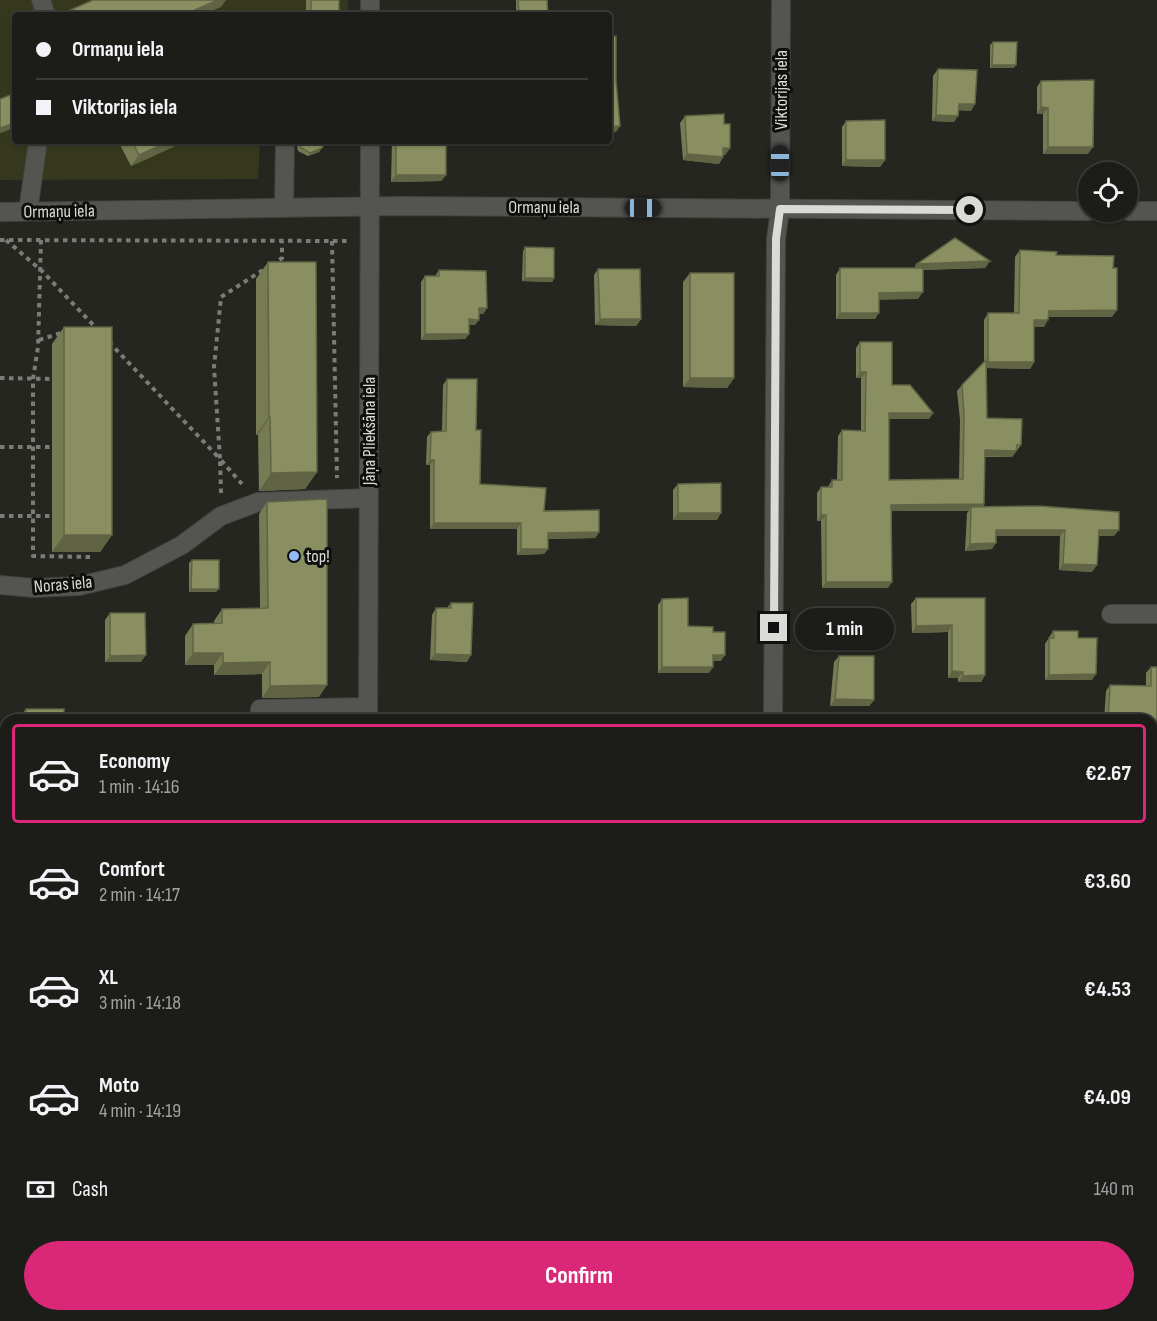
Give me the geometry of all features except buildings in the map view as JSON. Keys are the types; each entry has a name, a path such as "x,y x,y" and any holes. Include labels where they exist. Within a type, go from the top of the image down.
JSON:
{"street":[{"name":"Viktorijas iela","path":"773,714 776,239 780,209 781,0"},
{"path":"28,212 38,144"},
{"path":"284,208 285,144"},
{"name":"Jāņa Pliekšāna iela","path":"368,714 370,144"},
{"name":"Ormaņu iela","path":"0,212 370,207 1078,211"},
{"path":"1138,211 1157,212"},
{"name":"Noras iela","path":"0,585 34,588 80,586 125,575 182,544 221,516 258,502 369,498"},
{"path":"1111,614 1157,614"},
{"path":"260,714 260,709 368,714"}],"path":[{"path":"0,240 370,241"},
{"path":"6,240 42,272 100,332"},
{"path":"42,240 39,340 33,379 33,556 102,557"},
{"path":"221,516 214,367 221,297 282,258 282,241"},
{"path":"332,241 337,500"},
{"path":"81,327 92,324"},
{"path":"39,340 70,330"},
{"path":"108,341 258,502"},
{"path":"0,378 52,379"},
{"path":"0,447 52,447"},
{"path":"0,516 52,516"}],"green space":[{"path":"0,0 348,0 348,12 12,12 12,144 260,144 258,179 0,180"}],"place":[{"name":"top!","path":"294,556"}],"route":[{"path":"774,628 776,239 780,209 970,210"}]}
